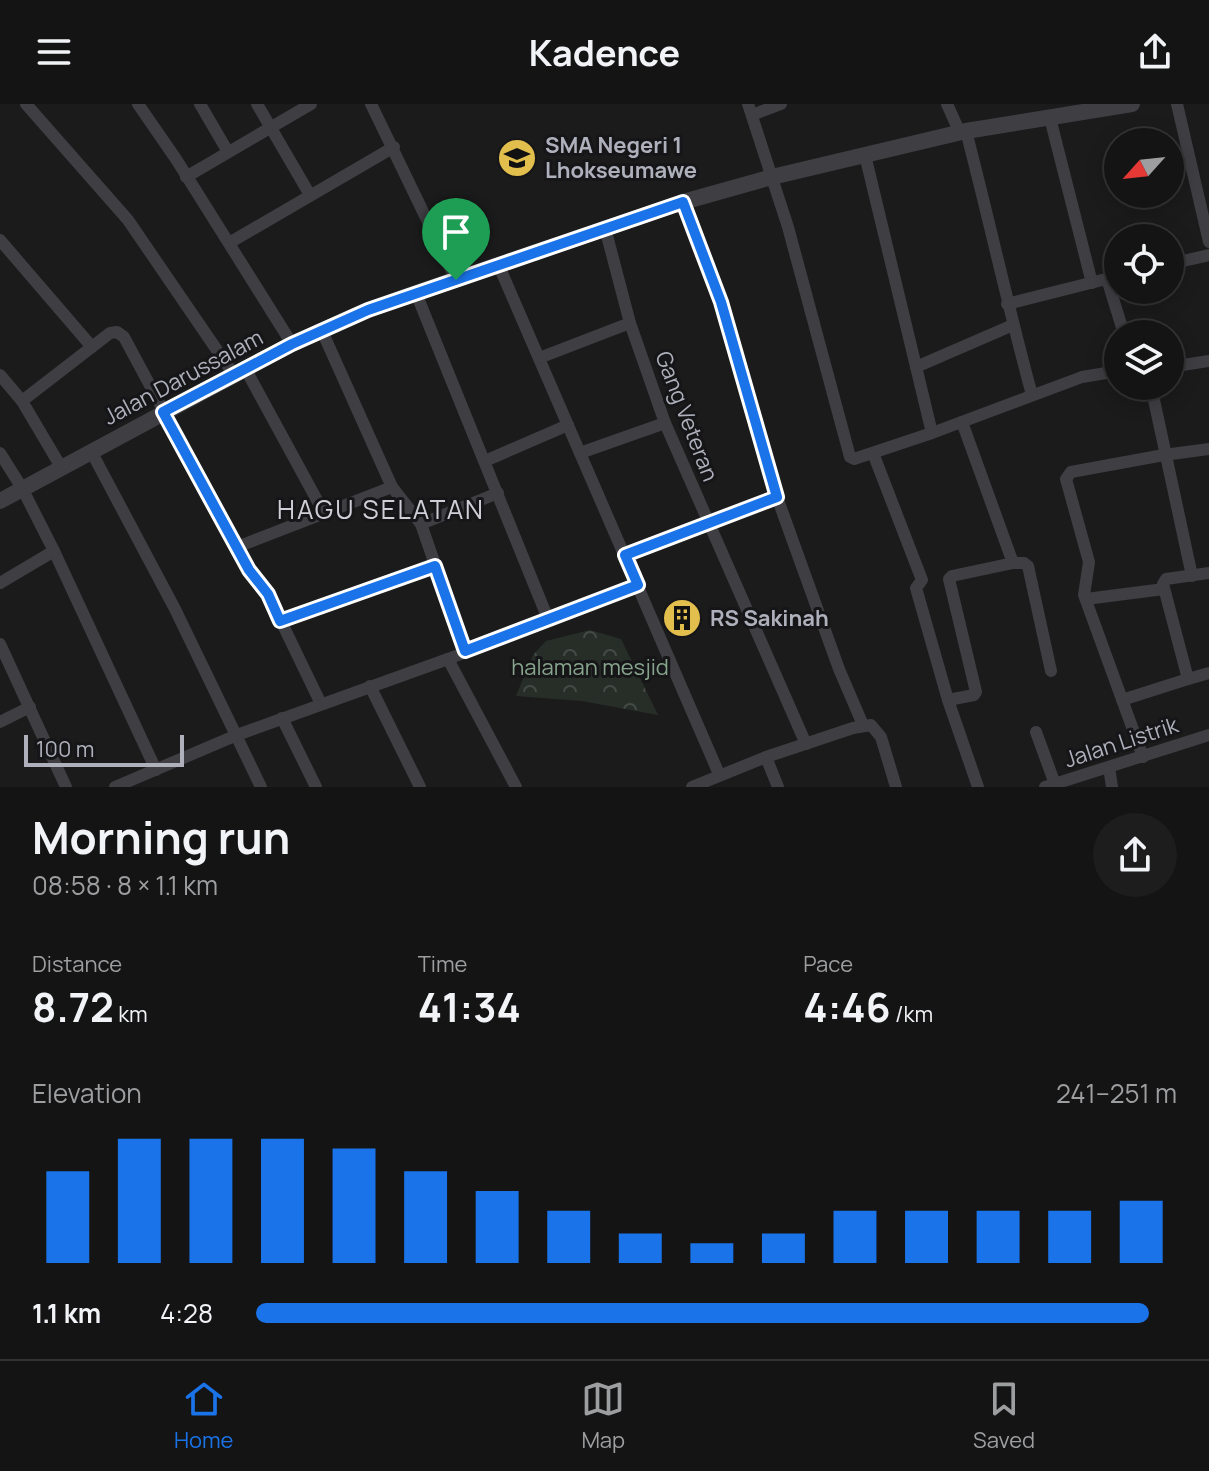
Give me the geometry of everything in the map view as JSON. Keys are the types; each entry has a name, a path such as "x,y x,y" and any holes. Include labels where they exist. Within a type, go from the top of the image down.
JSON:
{"street":[{"path":"26,104 128,220 240,372 324,513"},
{"path":"200,104 228,152"},
{"path":"257,104 310,195"},
{"path":"186,177 311,104"},
{"path":"371,104 456,280"},
{"path":"781,104 750,110 812,311 848,452 854,459 1082,377 1104,373"},
{"path":"947,104 963,132 1032,395"},
{"name":"Jalan Darussalam","path":"0,501 292,344 368,310 416,293 683,202 772,177 963,132 1057,113 1132,104"},
{"path":"1177,104 1209,242"},
{"path":"141,105 292,344"},
{"path":"1057,113 1092,283"},
{"path":"229,243 394,147"},
{"path":"865,155 932,433"},
{"path":"683,202 721,302 777,497 839,669 863,725"},
{"name":"Gang Veteran","path":"605,228 630,323 665,423 806,744"},
{"path":"0,240 92,347"},
{"path":"1184,261 1209,255"},
{"path":"499,266 638,585 731,787"},
{"path":"1007,304 1104,280"},
{"path":"416,293 548,619"},
{"path":"539,358 630,323"},
{"path":"916,367 1013,325"},
{"path":"322,331 392,487 421,524 465,651"},
{"path":"22,401 110,333 117,332 124,337 249,570 268,594 321,704"},
{"path":"1184,365 1209,361"},
{"path":"0,375 22,401 61,467"},
{"path":"1154,400 1192,576"},
{"path":"962,422 1013,563"},
{"path":"580,453 665,423"},
{"path":"485,461 568,425"},
{"path":"1143,757 1086,599 1084,588 1089,562 1066,479 1068,474 1209,449"},
{"path":"91,451 261,787"},
{"path":"0,453 54,551 156,770"},
{"path":"873,453 922,580 916,588 948,700 978,787"},
{"path":"237,547 392,487"},
{"path":"421,524 498,493"},
{"path":"625,555 777,497"},
{"path":"0,583 54,551"},
{"path":"948,700 976,692 949,579 952,576 1013,563 1028,566 1051,671"},
{"path":"280,621 435,566"},
{"path":"1188,679 1164,581 1209,573"},
{"path":"115,787 237,735 448,659 638,585"},
{"path":"1086,599 1164,589"},
{"path":"0,644 66,787"},
{"path":"448,659 516,787"},
{"path":"1122,700 1188,679 1208,676"},
{"path":"370,686 420,787"},
{"path":"0,722 30,707"},
{"path":"282,718 316,787"},
{"path":"692,787 766,757 871,725 881,737 896,787"},
{"path":"1036,732 1050,786"},
{"name":"Jalan Listrik","path":"1050,786 1209,735"},
{"path":"766,757 778,787"},
{"path":"1109,767 1112,787"}],"green space":[{"name":"halaman mesjid","path":"590,630 621,639 658,715 582,701 516,696 533,655 546,641"}],"place":[{"name":"SMA Negeri 1 Lhokseumawe","path":"517,158"},
{"name":"RS Sakinah","path":"682,618"}],"district":[{"name":"HAGU SELATAN","path":"381,510"}],"route":[{"path":"683,202 721,302 777,497 625,555 638,585 465,651 435,566 280,621 268,594 249,570 163,412 292,344 368,310 456,280 683,202"}]}
